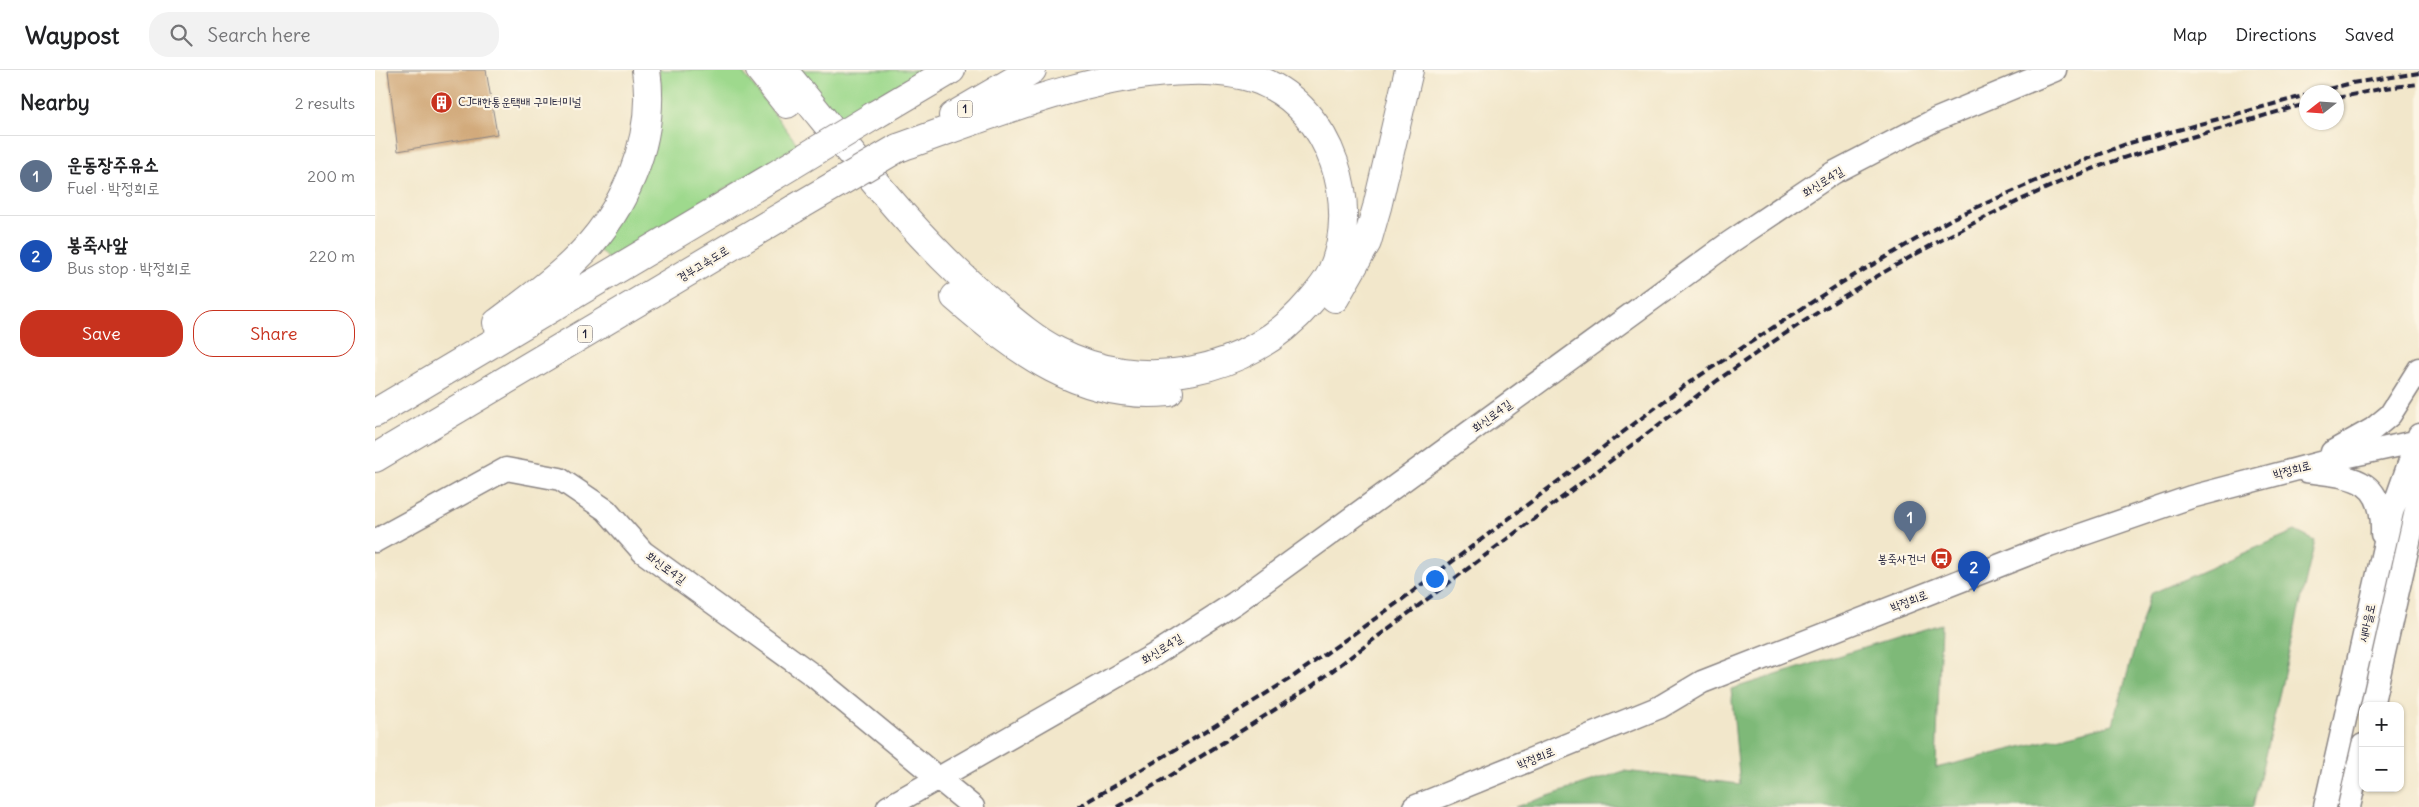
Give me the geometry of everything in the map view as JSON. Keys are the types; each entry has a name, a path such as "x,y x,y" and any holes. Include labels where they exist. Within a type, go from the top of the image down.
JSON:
{"highway":[{"path":"384,407 555,278 573,262 613,215 628,186 643,139 648,86 646,70"},
{"path":"760,70 879,216 946,289 987,325 1029,356 1052,370 1076,380 1115,390 1159,393 1214,385 1241,375 1271,360 1296,344 1336,297 1367,242 1409,70"},
{"path":"783,70 906,218 959,276 1007,316 1055,350 1094,366 1133,373 1181,374 1215,366 1242,355 1266,342 1295,320 1331,273 1339,252 1343,229 1344,205 1333,160 1322,136 1295,104 1263,82 1246,77 1192,70 1163,72 1103,82 1050,95 898,148"},
{"path":"384,407 951,70"},
{"name":"경부고속도로","path":"375,458 1032,70"}],"street":[{"name":"화신로4길","path":"888,807 1153,655 1235,603 1729,243 1833,173 1935,120 2055,70"},
{"path":"2293,470 2373,429 2390,415 2419,369"},
{"name":"박정희로","path":"1414,807 1660,707 1702,682 2040,550 2191,497 2419,440"},
{"name":"새마을로","path":"2373,702 2412,548 2417,506 2419,440"},
{"name":"새마을로","path":"2325,807 2392,512 2419,440"},
{"name":"화신로4길","path":"375,541 505,469 560,479 606,510 643,552 813,676 973,807"},
{"path":"2293,470 2341,475 2358,480 2371,488 2381,510 2381,560"},
{"path":"2349,807 2363,747"}],"green space":[{"path":"659,70 741,70 798,145 608,259 599,250 655,147 661,86"},
{"path":"797,70 922,70 839,119"},
{"path":"2295,531 2315,541 2253,807 1515,807 1624,771 1740,784 1731,689 1941,624 1936,768 2113,724 2150,594"}],"building":[{"name":"CJ대한통운택배 구미터미널","path":"388,70 486,70 497,134 398,151"}],"railway":[{"path":"2344,85 2419,73"},
{"path":"2344,97 2385,88 2419,84"},
{"path":"1078,807 1200,735 1294,676 1400,601 1684,386 1841,283 1953,218 2067,167 2126,144 2299,97"},
{"path":"1117,807 1170,776 1312,686 1718,380 1799,325 1883,273 1969,225 2058,183 2117,160 2299,106"}],"place":[{"name":"CJ대한통운택배 구미터미널","path":"442,102"},
{"name":"운동장주유소","path":"1910,542"},
{"name":"봉죽사건너","path":"1942,559"},
{"name":"봉죽사앞","path":"1974,592"}]}
